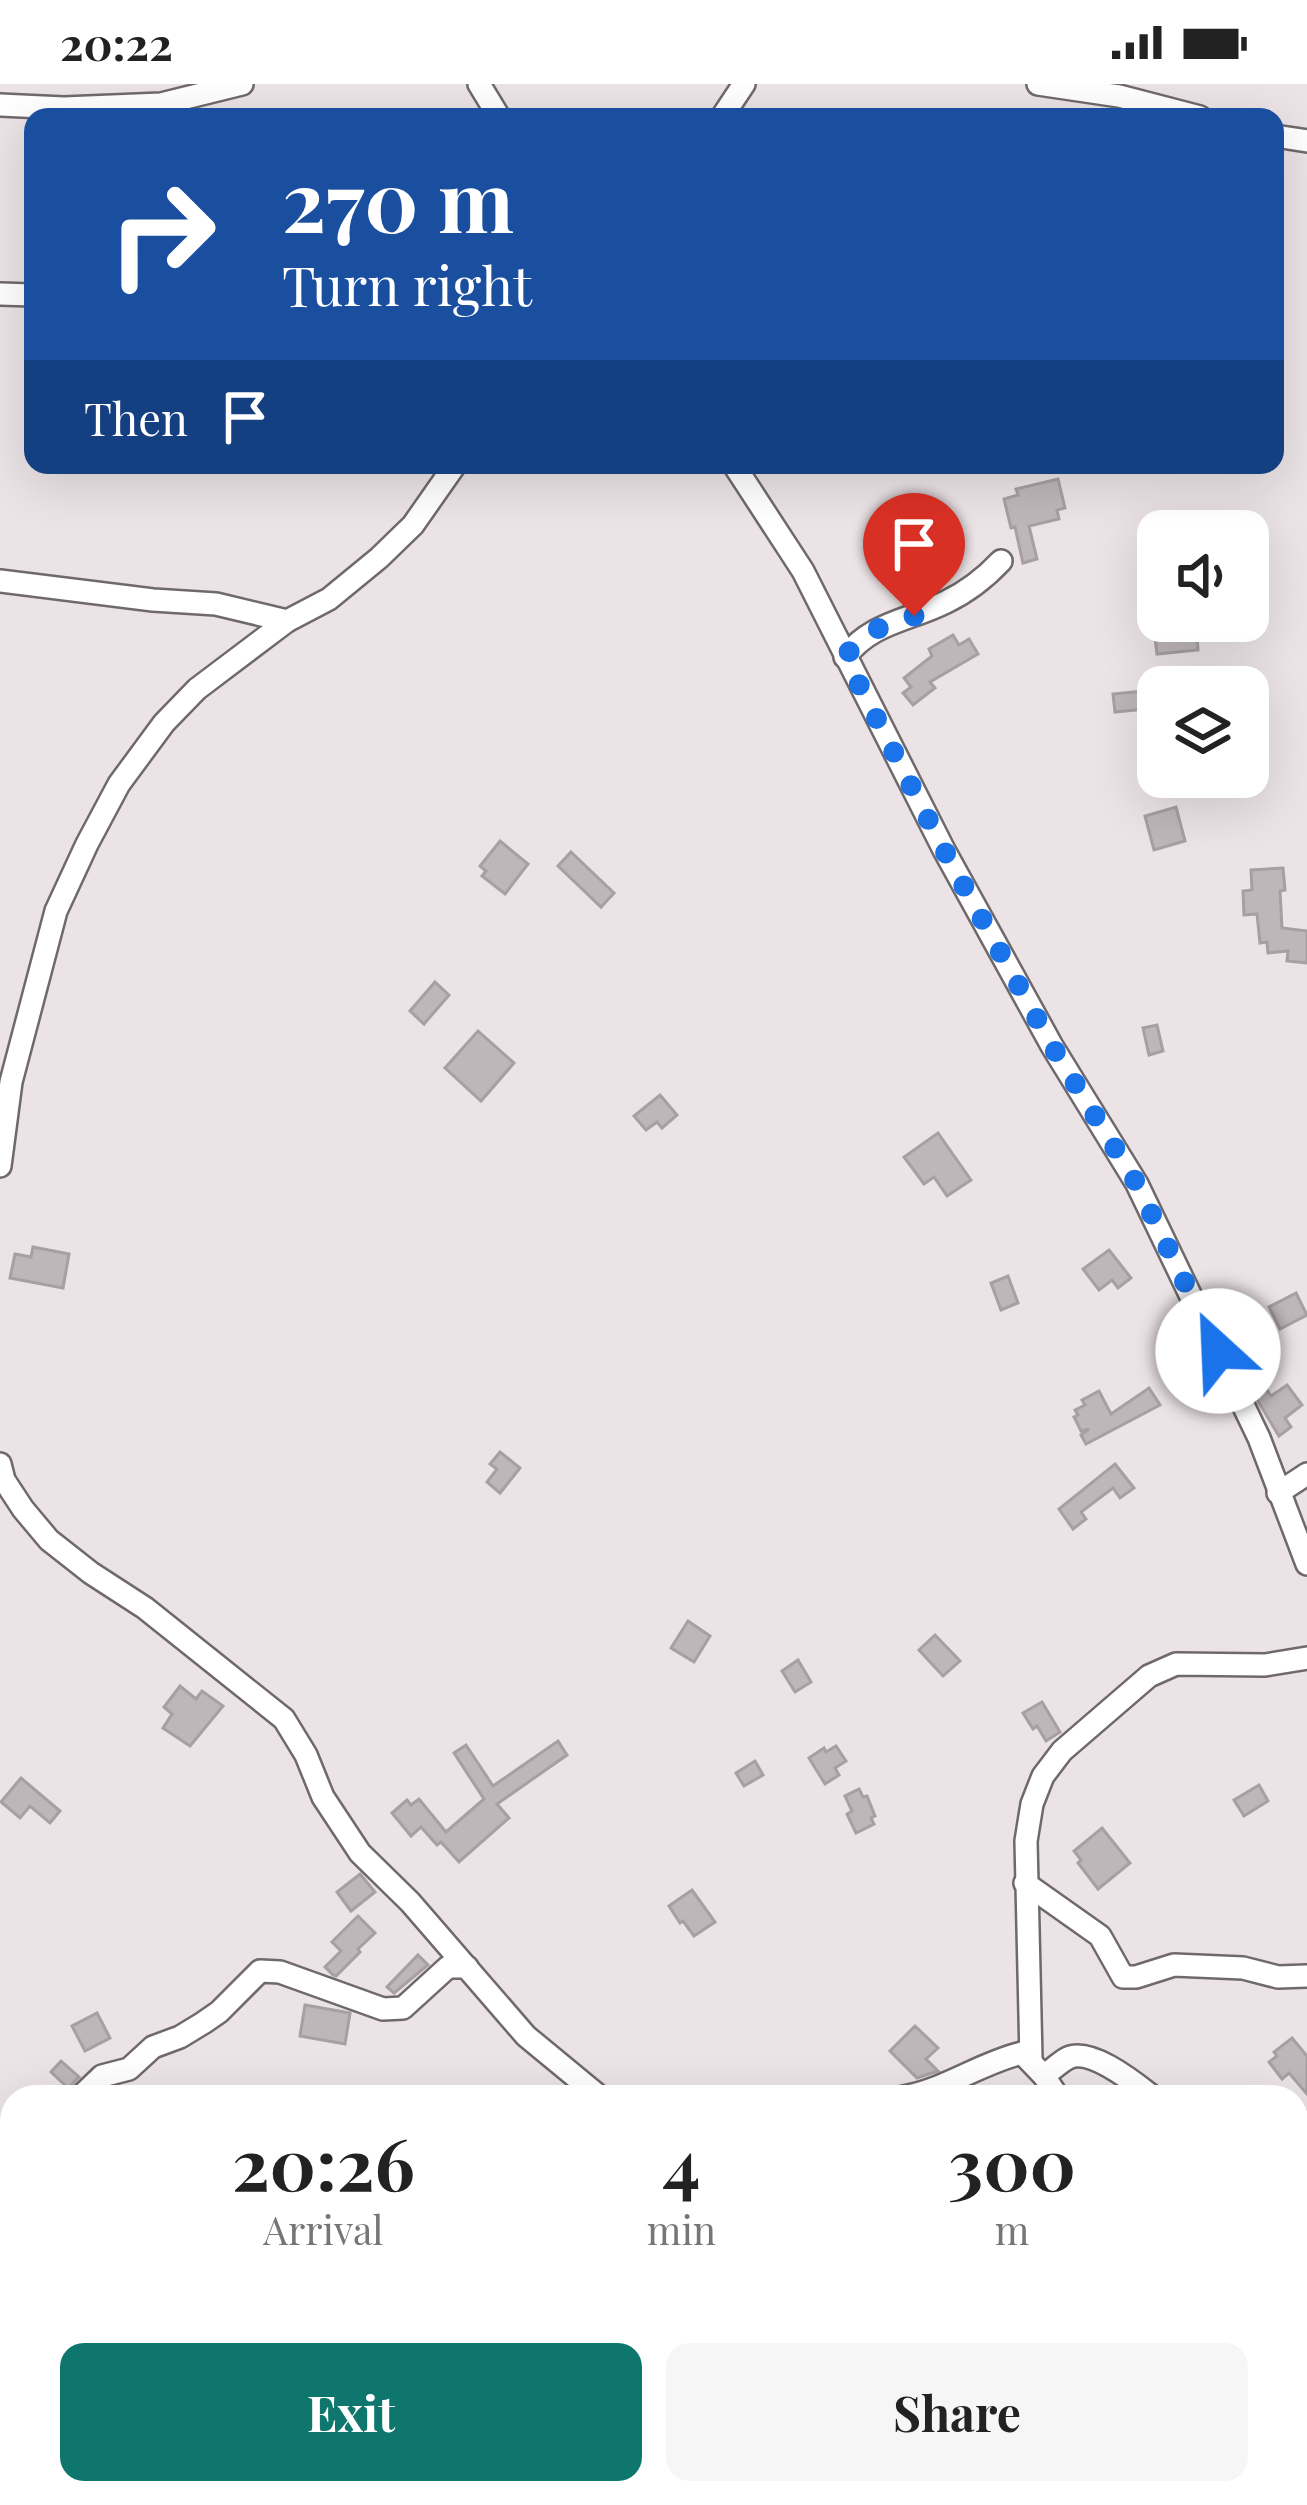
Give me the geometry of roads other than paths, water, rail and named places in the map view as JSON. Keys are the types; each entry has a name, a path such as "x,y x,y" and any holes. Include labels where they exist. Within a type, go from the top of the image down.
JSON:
{"street":[{"path":"0,105 161,104 242,84"},
{"path":"1038,84 1165,108"},
{"path":"0,1166 11,1082 56,911 119,784 164,723 197,689 379,558 413,525 449,474"},
{"path":"740,474 803,571 944,850 1052,1046 1137,1184 1258,1438 1307,1564"},
{"path":"845,657 876,628 948,601 982,580 1001,561"},
{"path":"0,581 216,604 286,621"},
{"path":"1278,1493 1307,1474"},
{"path":"1,1478 49,1540 146,1608 284,1719 323,1797 360,1853 410,1902 526,2036 585,2085"},
{"path":"1038,2067 1025,1882 1031,1804 1043,1776 1062,1751 1149,1676 1176,1664 1264,1665 1307,1658"},
{"path":"1025,1882 1100,1936 1123,1977 1174,1965 1307,1976"},
{"path":"93,2085 102,2076 129,2069 153,2048 219,2012 260,1971 280,1972 383,2009 404,2008 448,1967 467,1966"},
{"path":"943,2085 1022,2053 1050,2085"},
{"path":"1038,2067 1087,2057 1137,2085"}]}
